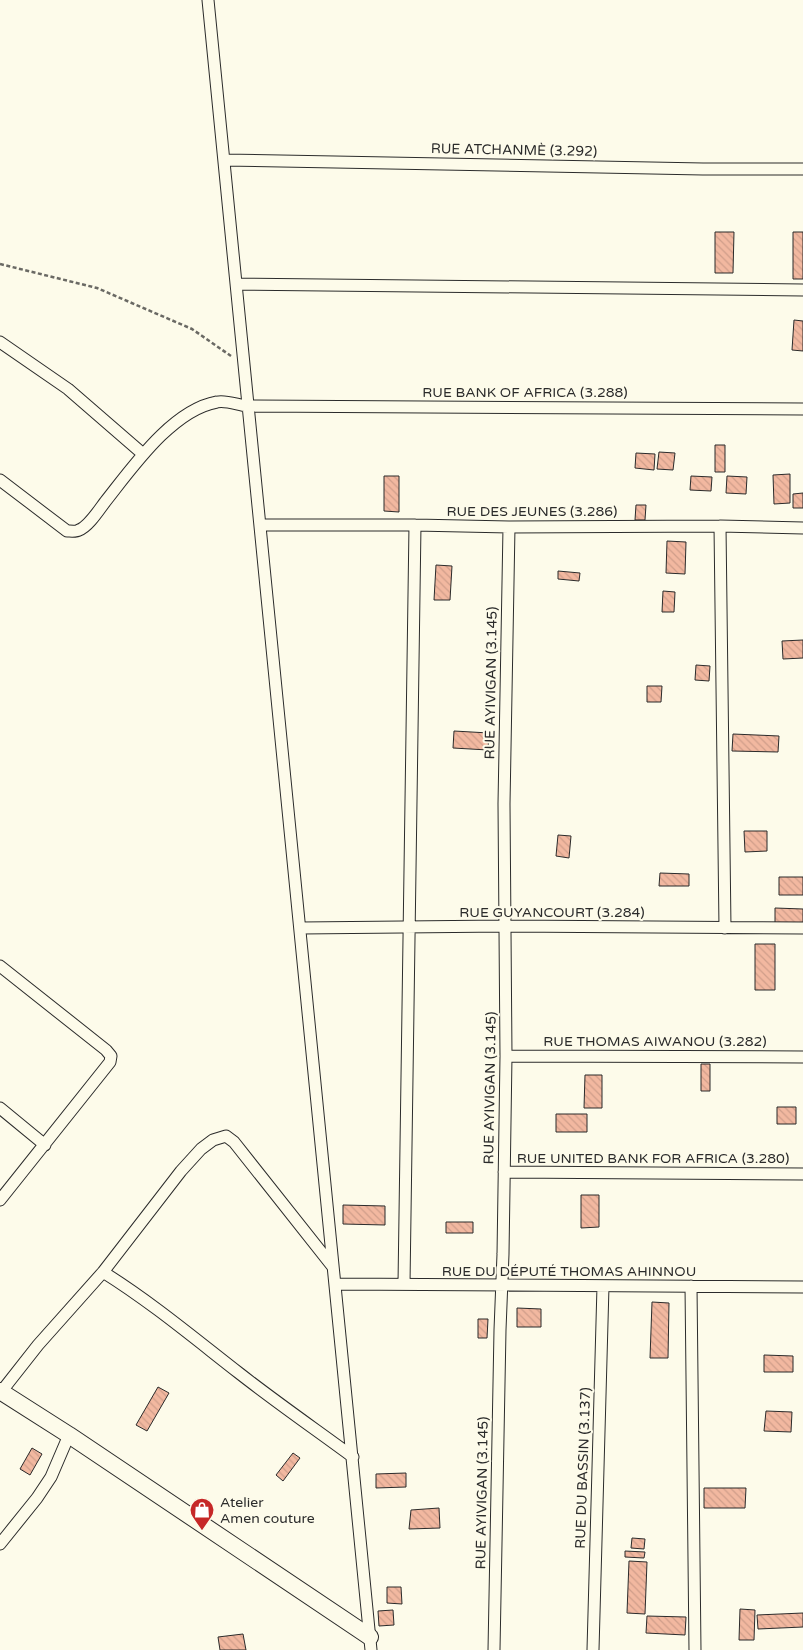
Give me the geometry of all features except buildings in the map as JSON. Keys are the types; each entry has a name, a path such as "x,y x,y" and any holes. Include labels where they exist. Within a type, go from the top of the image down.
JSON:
{"street":[{"path":"208,0 370,1644"},
{"name":"RUE ATCHANMÈ (3.292)","path":"224,160 803,169"},
{"path":"236,284 803,290"},
{"path":"0,342 68,389 143,454"},
{"name":"RUE BANK OF AFRICA (3.288)","path":"0,480 67,531 79,530 90,521 143,454 178,421 199,408 219,401 247,406 803,409"},
{"name":"RUE DES JEUNES (3.286)","path":"260,525 720,526 803,528"},
{"path":"404,1284 415,525"},
{"path":"720,526 725,928"},
{"name":"RUE AYIVIGAN (3.145)","path":"494,1650 506,1056 504,804 509,527"},
{"name":"RUE GUYANCOURT (3.284)","path":"300,928 504,926 803,928"},
{"path":"0,966 106,1050 111,1056 110,1062 0,1200"},
{"name":"RUE THOMAS AIWANOU (3.282)","path":"506,1056 803,1057"},
{"path":"0,1108 45,1144"},
{"path":"334,1267 234,1142 226,1136 213,1140 201,1149 181,1171 103,1272 38,1345 1,1392 69,1435 370,1644"},
{"name":"RUE UNITED BANK FOR AFRICA (3.280)","path":"504,1172 803,1174"},
{"path":"103,1272 163,1313 239,1373 353,1457"},
{"name":"RUE DU DÉPUTÉ THOMAS AHINNOU","path":"336,1284 803,1287"},
{"name":"RUE DU BASSIN (3.137)","path":"593,1650 603,1286"},
{"path":"691,1286 694,1650"},
{"path":"0,1544 37,1498 51,1477 69,1435"}],"path":[{"path":"0,264 98,288 123,298 192,329 245,366"}],"place":[{"name":"Atelier Amen couture","path":"202,1531"}]}
